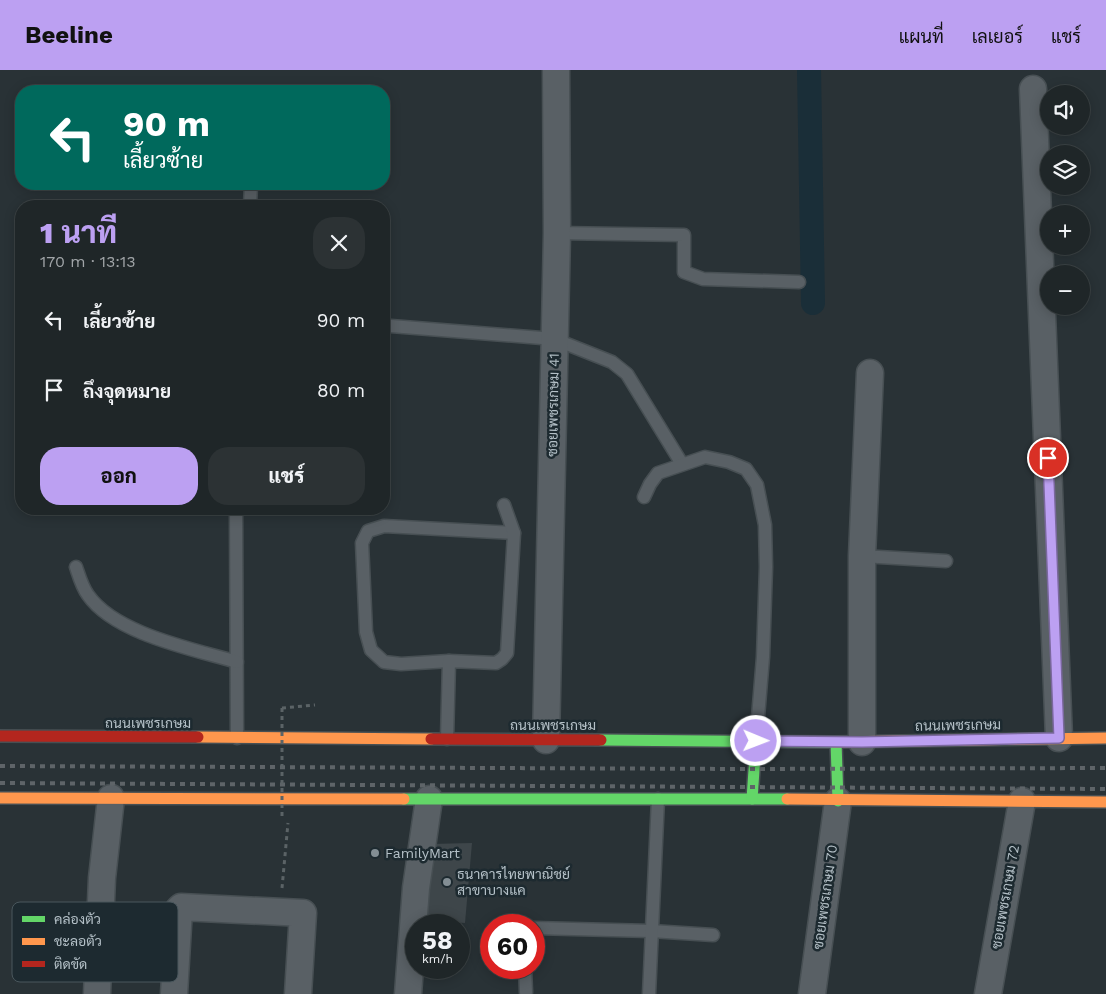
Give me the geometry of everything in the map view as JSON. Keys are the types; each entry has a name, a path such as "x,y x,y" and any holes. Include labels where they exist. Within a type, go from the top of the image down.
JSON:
{"main road":[{"name":"ถนนเพชรเกษม","path":"0,736 836,742 1106,738"},
{"path":"752,799 756,741"},
{"path":"836,742 838,801"},
{"path":"0,798 752,799 1106,802"}],"street":[{"name":"ซอยเพชรเกษม 41","path":"546,740 557,233 556,70"},
{"path":"1033,89 1059,738"},
{"path":"862,742 862,556 870,373"},
{"path":"101,902 111,798"},
{"path":"408,994 416,888 429,799"},
{"name":"ซอยเพชรเกษม 70","path":"812,994 838,801"},
{"name":"ซอยเพชรเกษม 72","path":"988,994 1022,801"},
{"path":"178,937 180,908 302,913 298,994"}],"lane":[{"path":"557,233 684,235 684,272 703,279 799,282"},
{"path":"391,326 554,339 612,362 627,374 682,464"},
{"path":"644,497 658,473 704,457 729,462 746,469 757,484 765,525 766,567 763,657 756,741"},
{"path":"504,505 514,533 506,653 502,659 496,663 449,661 401,664 384,662 371,650 366,632 362,543 368,531 384,526 514,533"},
{"path":"236,515 237,738"},
{"path":"862,556 946,561"},
{"path":"76,567 86,594 99,609 135,630 173,644 237,662"},
{"path":"447,739 449,661"},
{"path":"649,994 658,799"},
{"path":"545,928 652,931 713,935"},
{"path":"525,979 526,992"}],"path":[{"path":"282,820 282,708 315,705"},
{"path":"281,912 288,824"}],"building":[{"name":"ธนาคารไทยพาณิชย์ สาขาบางแค","path":"472,843 466,914 423,914 430,844"}],"waterway":[{"path":"809,70 813,303"}],"railway":[{"path":"0,766 741,769 1106,768"},
{"path":"0,783 1106,789"}],"traffic: fast":[{"path":"601,740 834,742"},
{"path":"752,799 756,741"},
{"path":"836,742 838,801"},
{"path":"404,799 787,799"}],"traffic: slow":[{"path":"198,737 431,739"},
{"path":"834,742 1106,738"},
{"path":"0,798 404,799"},
{"path":"787,799 1106,802"}],"traffic: jam":[{"path":"0,736 198,737"},
{"path":"431,739 601,740"}],"place":[{"name":"FamilyMart","path":"375,853"},
{"name":"ธนาคารไทยพาณิชย์ สาขาบางแค","path":"447,882"}],"route":[{"path":"756,741 862,742 1059,738 1048,458"}]}
